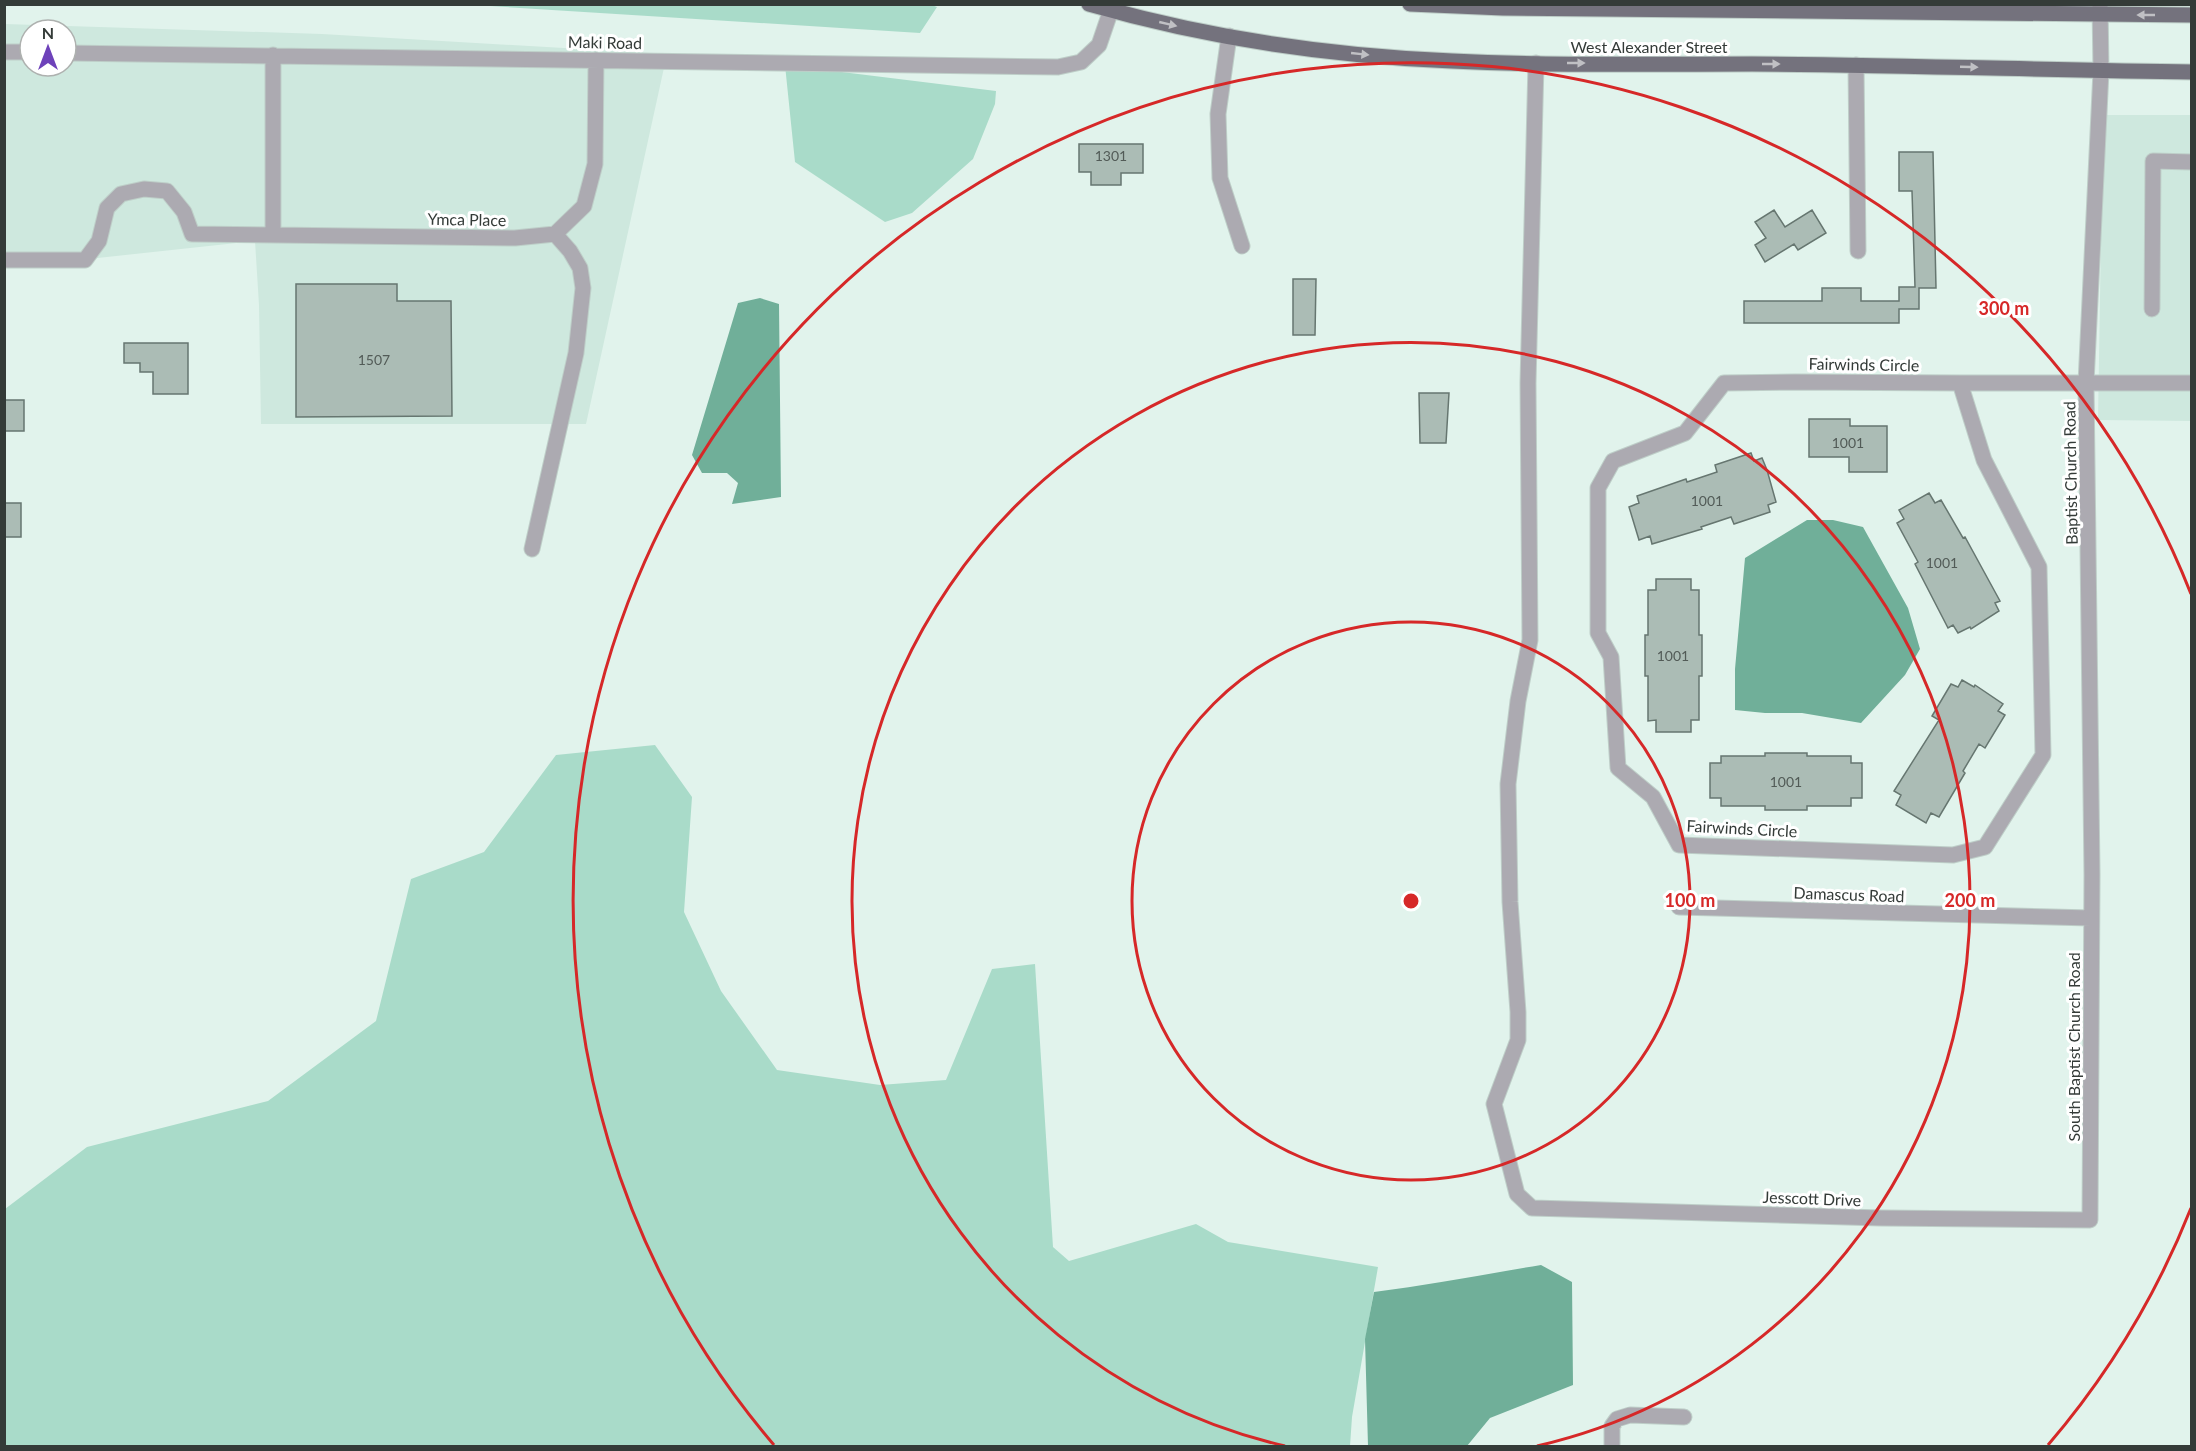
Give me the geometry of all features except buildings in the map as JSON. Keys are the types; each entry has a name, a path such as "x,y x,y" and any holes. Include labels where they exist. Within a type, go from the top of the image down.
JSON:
{"main road":[{"name":"West Alexander Street","path":"1089,4 1229,36 1312,49 1450,61 1856,65 2192,72"},
{"path":"1410,4 1503,8 2100,10 2192,15"}],"street":[{"name":"Maki Road","path":"78,52 1058,67 1081,62 1099,45 1112,8"},
{"name":"Baptist Church Road","path":"2092,875 2086,383 2101,71 2100,10"},
{"path":"1229,36 1218,114 1220,178 1242,246"},
{"path":"273,56 273,235"},
{"path":"532,549 576,353 583,288 580,268 570,250 555,234 584,206 595,164 596,60"},
{"name":"Jesscott Drive","path":"1536,63 1528,382 1530,640 1518,701 1508,784 1510,902 1518,1040 1494,1104 1517,1194 1532,1208 1881,1218 2090,1220"},
{"path":"1856,65 1858,251"},
{"path":"2152,309 2153,161 2192,162"},
{"name":"Ymca Place","path":"4,260 85,261 99,241 107,208 121,194 144,189 167,191 184,212 192,234 515,238 555,234"},
{"name":"Fairwinds Circle","path":"1960,383 1984,460 2039,567 2043,755 1985,848 1953,855 1679,845 1653,797 1618,768 1611,657 1598,633 1598,488 1613,461 1685,433 1724,382 2086,383 2192,384"},
{"name":"South Baptist Church Road","path":"2090,1220 2092,875"},
{"name":"Damascus Road","path":"1679,907 2091,918"},
{"path":"1612,1446 1612,1426 1617,1419 1629,1416 1684,1417"}],"shaded area":[{"path":"929,4 937,7 920,33 474,5"},
{"path":"5,24 18,24 18,78 78,78 78,26 322,34 667,54 586,424 261,424 259,305 255,241 5,268"},
{"path":"785,65 996,91 995,104 973,159 912,213 885,222 795,162"},
{"path":"2103,115 2191,115 2191,421 2098,420"},
{"path":"760,298 779,304 781,497 732,504 738,483 727,473 702,473 692,455 738,303"},
{"path":"1807,520 1833,520 1863,527 1908,608 1920,649 1905,675 1861,723 1802,713 1735,710 1735,669 1745,558"},
{"path":"655,745 692,797 684,912 721,991 777,1070 880,1085 946,1080 992,969 1035,964 1053,1247 1069,1261 1196,1224 1228,1242 1378,1267 1352,1417 1350,1446 5,1446 5,1209 87,1147 268,1101 376,1021 411,879 484,852 556,755"},
{"path":"1541,1265 1572,1282 1573,1385 1490,1418 1467,1446 1368,1446 1365,1339 1374,1292"}]}
